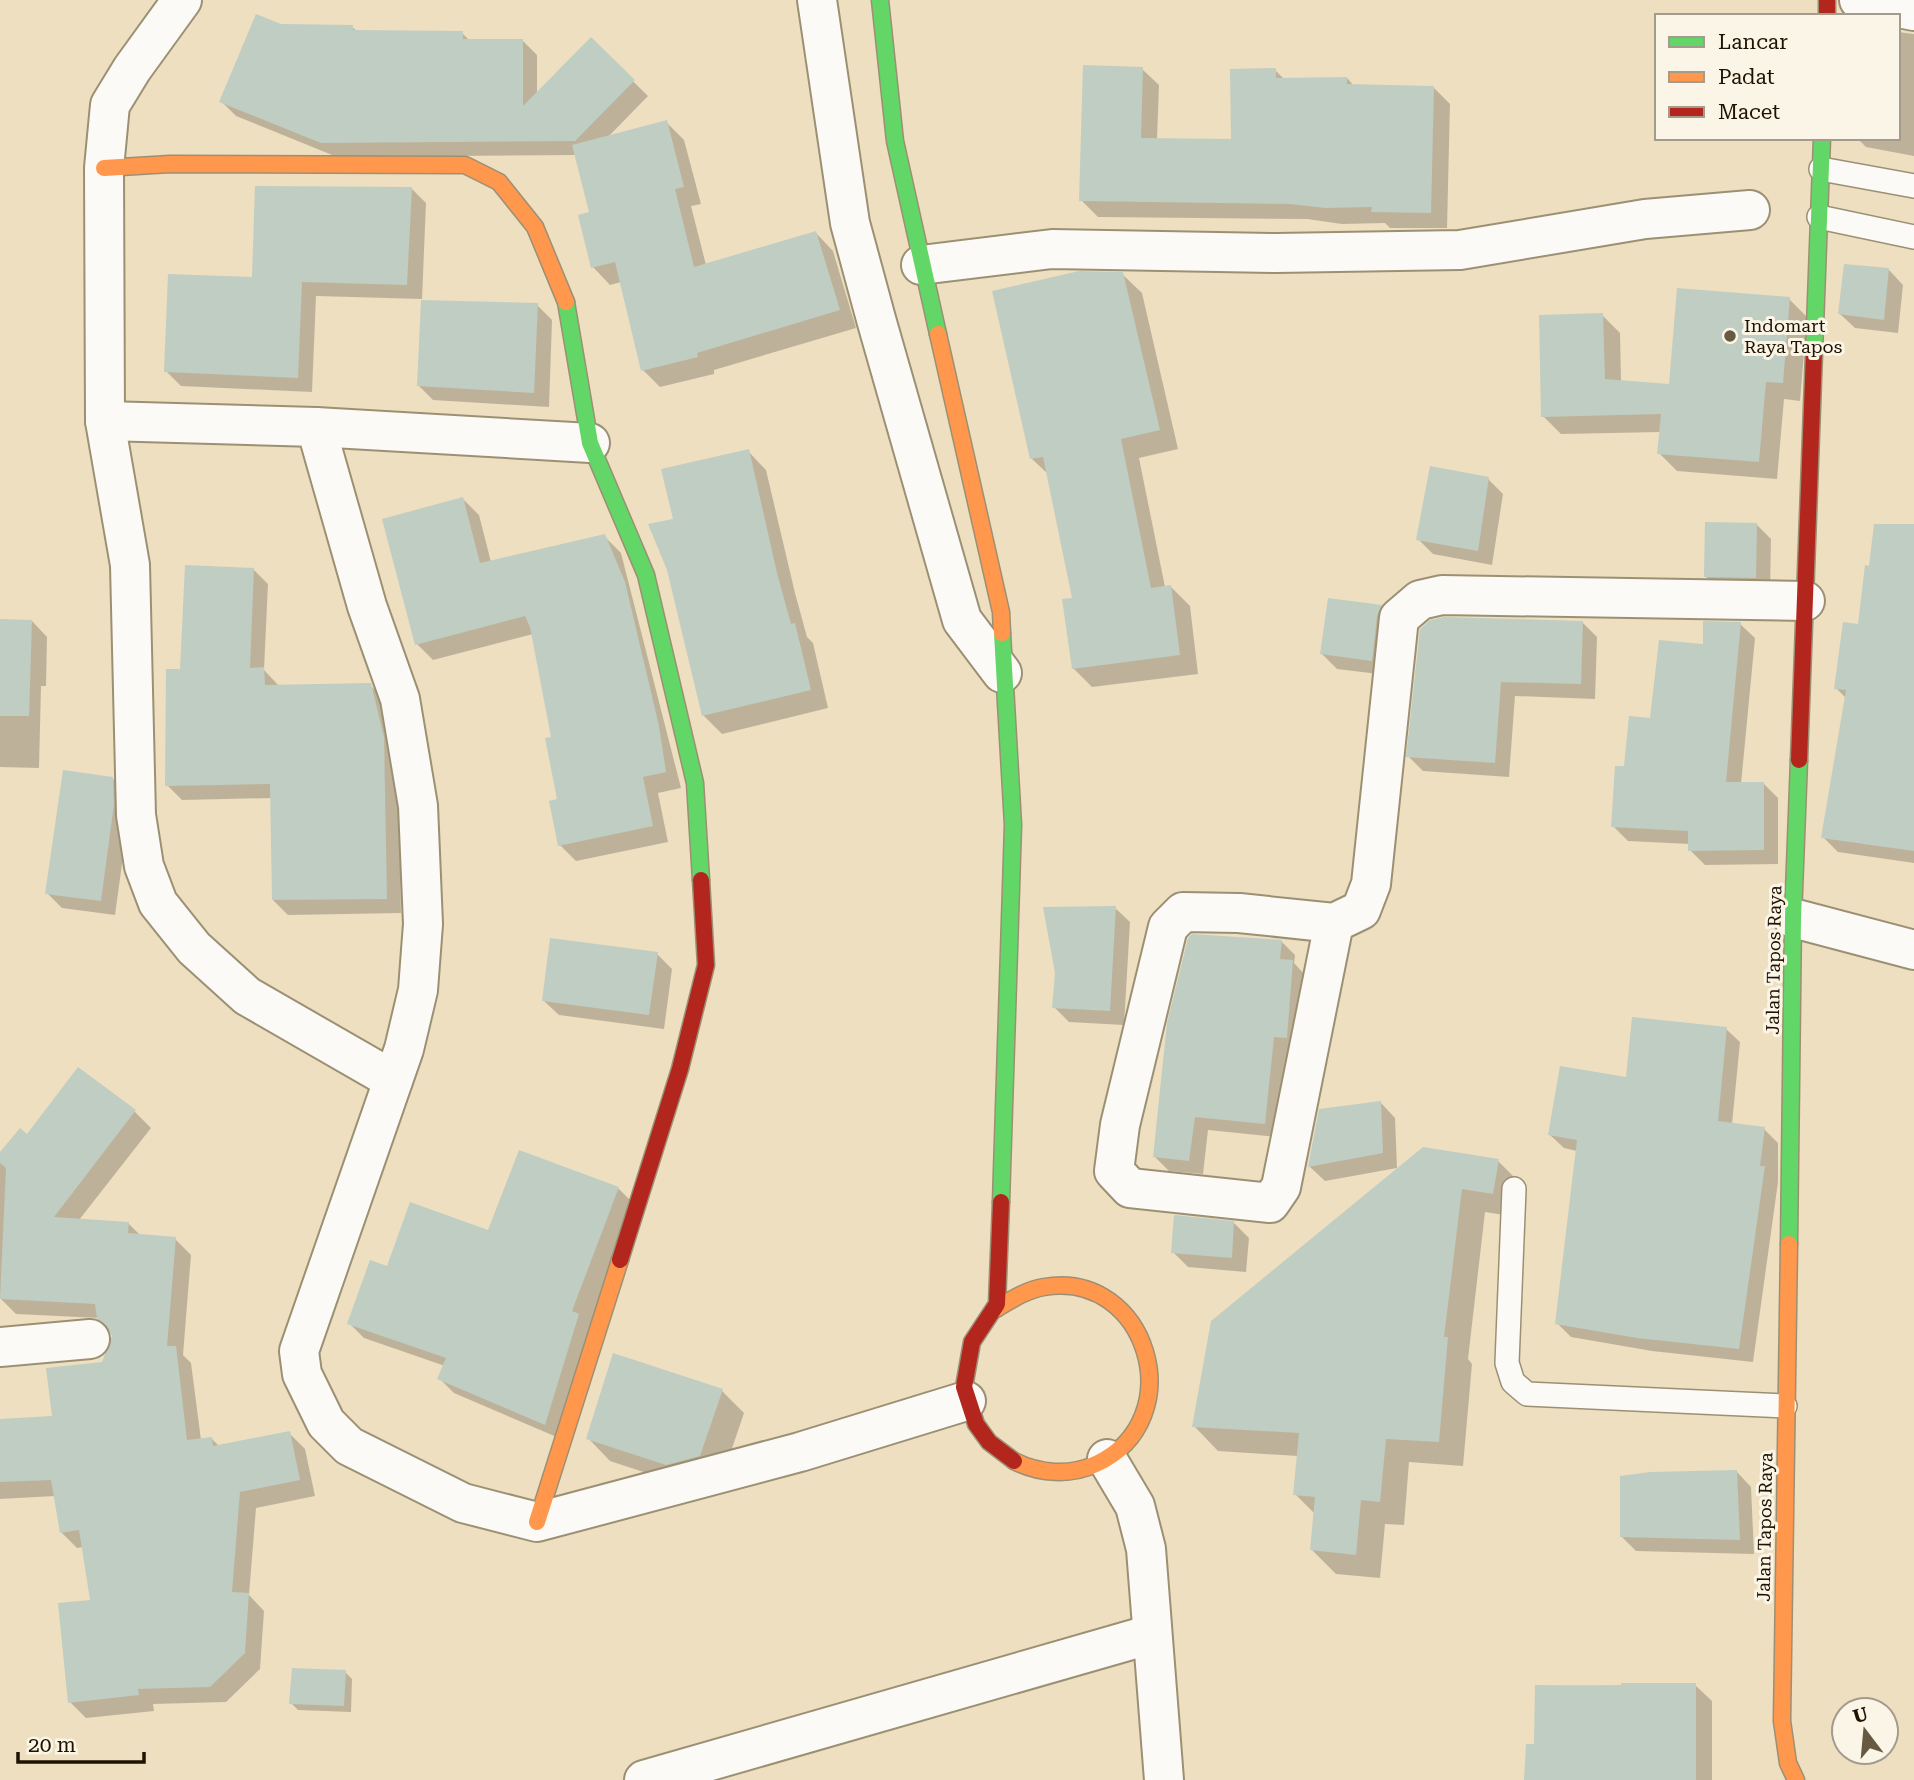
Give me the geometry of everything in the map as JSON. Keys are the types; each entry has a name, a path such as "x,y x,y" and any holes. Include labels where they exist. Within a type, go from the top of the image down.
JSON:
{"street":[{"path":"183,0 132,69 110,105 104,168 105,421 130,565 136,815 144,866 158,902 194,948 247,996 393,1080"},
{"path":"817,0 848,210 873,307 962,620 1002,673"},
{"path":"880,0 895,141 1001,612 1002,673 1013,822 996,1309"},
{"path":"1859,0 1914,11"},
{"name":"Jalan Tapos Raya","path":"1796,1780 1788,1763 1783,1721 1785,1406 1793,918 1822,140"},
{"path":"104,168 170,164 465,164 499,182 535,227 564,291 590,443 646,575 692,770 706,964 680,1069 537,1522"},
{"path":"921,265 1052,249 1276,254 1460,250 1645,219 1750,210"},
{"path":"105,421 316,427 590,443"},
{"path":"316,427 367,606 400,699 418,806 423,924 418,990 393,1080 299,1350 302,1374 326,1423 349,1446 463,1503 537,1522 800,1452 966,1401"},
{"path":"1334,923 1281,1187 1270,1203 1130,1188 1114,1171 1120,1125 1168,927 1184,912 1239,913 1334,923 1361,910 1371,884 1399,618 1420,600 1442,595 1805,601"},
{"path":"1793,918 1914,950"},
{"path":"1048,1286 1076,1288 1102,1297 1125,1314 1142,1336 1151,1363 1152,1391 1144,1418 1129,1441 1107,1460 1071,1472 1033,1470 1010,1460 990,1445 975,1424 966,1401 965,1368 975,1336 996,1309 1020,1294 1048,1286"},
{"path":"0,1347 90,1339"},
{"path":"1107,1460 1135,1506 1146,1549 1164,1780"},
{"path":"644,1780 1152,1634"}],"lane":[{"path":"1821,169 1914,186"},
{"path":"1819,217 1914,237"},
{"path":"1514,1189 1507,1363 1513,1382 1527,1394 1785,1406"}],"building":[{"path":"256,14 281,24 353,25 353,30 463,31 463,39 523,39 523,106 591,37 635,80 575,141 321,143 219,102"},
{"path":"1083,65 1143,67 1141,138 1231,139 1230,69 1276,68 1276,78 1347,77 1347,84 1434,86 1431,213 1371,212 1372,207 1325,208 1290,204 1079,201"},
{"path":"667,120 684,187 675,189 694,267 816,231 840,310 697,353 698,357 641,371 615,262 591,268 578,215 589,212 572,145"},
{"path":"255,186 412,187 407,285 302,282 298,378 164,372 168,274 252,277"},
{"path":"1844,264 1889,268 1884,320 1838,314"},
{"path":"1079,271 1123,272 1160,430 1121,439 1151,588 1171,585 1180,655 1072,669 1062,599 1072,598 1043,457 1030,459 992,291"},
{"path":"1677,288 1790,297 1783,383 1766,382 1759,462 1657,454 1661,414 1541,417 1539,315 1603,313 1605,379 1669,384"},
{"path":"421,300 538,303 534,393 417,386"},
{"path":"749,449 777,573 791,624 795,623 811,690 702,716 667,570 648,524 673,519 661,469"},
{"path":"1430,466 1489,477 1478,551 1416,540"},
{"path":"463,497 480,563 605,534 625,582 659,726 666,772 643,777 653,826 558,846 549,801 557,799 545,738 551,737 530,627 525,616 415,645 382,519"},
{"path":"1705,522 1757,523 1756,578 1704,577"},
{"path":"1874,524 1914,524 1914,851 1821,838 1846,690 1834,689 1843,622 1858,624 1865,565 1869,566"},
{"path":"185,565 254,568 250,668 264,667 265,685 371,683 384,737 387,899 272,900 270,784 165,786 166,669 180,669"},
{"path":"1328,598 1382,605 1377,616 1372,661 1320,654"},
{"path":"1444,617 1583,621 1581,684 1501,682 1495,763 1406,757 1420,629 1430,620"},
{"path":"0,619 32,620 29,716 0,716"},
{"path":"1703,621 1741,622 1726,782 1764,782 1764,850 1688,851 1688,831 1611,827 1615,766 1624,766 1629,716 1650,718 1659,640 1703,644"},
{"path":"63,770 113,777 114,804 101,901 45,894"},
{"path":"1116,906 1110,1011 1052,1008 1055,973 1043,907"},
{"path":"1192,934 1282,940 1280,959 1293,960 1287,1038 1274,1037 1265,1124 1195,1117 1189,1161 1153,1157 1167,1023 1188,938"},
{"path":"550,938 658,952 649,1015 542,1001"},
{"path":"1632,1017 1727,1027 1718,1121 1765,1127 1760,1166 1765,1166 1739,1349 1637,1338 1555,1324 1577,1140 1548,1135 1560,1066 1626,1077"},
{"path":"78,1067 136,1110 54,1217 129,1222 128,1233 176,1237 167,1346 176,1346 187,1440 212,1437 213,1446 290,1431 300,1480 240,1492 232,1592 249,1593 245,1653 210,1687 138,1689 139,1695 68,1703 58,1603 90,1600 79,1530 60,1533 51,1480 0,1482 0,1419 52,1416 46,1368 102,1362 112,1336 107,1326 97,1319 95,1304 0,1299 6,1168 0,1163 0,1152 20,1128 27,1134"},
{"path":"1381,1101 1383,1153 1308,1167 1319,1109"},
{"path":"1423,1147 1499,1159 1493,1194 1462,1189 1444,1337 1448,1337 1439,1442 1386,1439 1380,1502 1361,1500 1356,1555 1310,1550 1315,1497 1293,1495 1299,1433 1192,1427 1211,1321"},
{"path":"519,1150 619,1187 572,1311 579,1314 545,1425 437,1379 446,1358 347,1324 370,1260 387,1266 410,1202 488,1230"},
{"path":"1174,1215 1234,1221 1232,1258 1171,1253"},
{"path":"613,1353 723,1389 700,1456 666,1465 586,1439"},
{"path":"1737,1470 1740,1540 1620,1537 1620,1476 1650,1472"},
{"path":"292,1668 346,1670 344,1706 289,1704"},
{"path":"1621,1683 1696,1683 1696,1780 1524,1780 1526,1744 1534,1744 1535,1685 1621,1686"}],"traffic: fast":[{"path":"880,0 895,141 938,334"},
{"path":"1814,353 1822,140"},
{"path":"566,302 590,443 646,575 695,783 701,880"},
{"path":"1001,1202 1013,825 1002,633"},
{"path":"1789,1244 1793,918 1799,760"}],"traffic: slow":[{"path":"104,168 170,164 465,165 499,182 535,227 566,302"},
{"path":"938,334 1001,612 1002,633"},
{"path":"1789,1244 1782,1721 1788,1763 1796,1780"},
{"path":"537,1522 620,1260"},
{"path":"996,1309 1025,1293 1044,1287 1080,1288 1109,1301 1131,1323 1145,1352 1149,1383 1143,1415 1126,1443 1096,1464 1055,1472 1034,1469 1014,1461"}],"traffic: jam":[{"path":"1827,0 1827,14"},
{"path":"1799,760 1814,353"},
{"path":"620,1260 680,1069 706,965 701,880"},
{"path":"1001,1202 997,1304 972,1342 964,1387 976,1424 989,1442 1014,1461"}],"place":[{"name":"Indomart Raya Tapos","path":"1730,336"}]}
